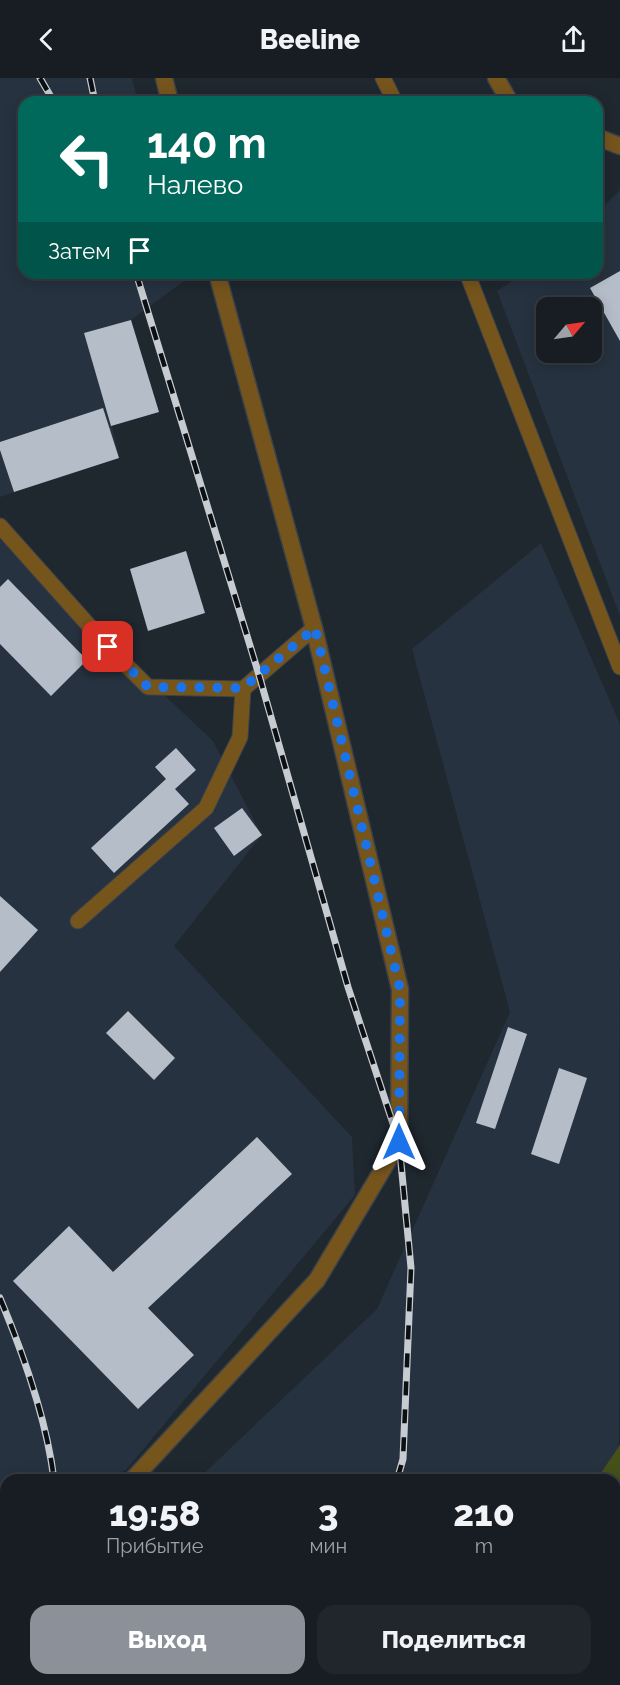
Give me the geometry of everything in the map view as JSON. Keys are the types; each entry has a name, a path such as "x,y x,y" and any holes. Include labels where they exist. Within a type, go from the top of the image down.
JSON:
{"street":[{"path":"164,78 168,96"},
{"path":"496,78 506,96"},
{"path":"603,139 620,146"},
{"path":"138,1474 317,1280 399,1142 400,989 315,628 219,279"}],"lane":[{"path":"383,78 392,96"},
{"path":"469,279 620,667"},
{"path":"0,526 108,647 148,687 243,688 315,628"},
{"path":"78,921 206,808 240,737 243,688"}],"shaded area":[{"path":"0,78 132,78 136,96 18,96 18,279 187,279 131,320 159,412 112,426 119,458 0,497"},
{"path":"620,190 620,616 497,291 515,279 603,279 603,207"},
{"path":"0,539 213,741 262,835 174,946 352,1137 355,1195 126,1470 118,1474 0,1474"},
{"path":"541,543 620,724 619,1447 600,1474 203,1474 377,1309 510,1012 412,649"}],"green space":[{"path":"620,1445 620,1474 600,1474"}],"building":[{"path":"620,271 620,341 602,309 602,297 595,297 590,288"},
{"path":"131,320 159,412 111,426 84,333"},
{"path":"103,408 119,458 14,492 0,450 0,442"},
{"path":"186,551 205,613 148,631 130,569"},
{"path":"8,579 87,660 51,696 0,644 0,587"},
{"path":"176,748 196,770 175,789 189,804 114,873 91,848 166,779 155,767"},
{"path":"242,808 262,835 234,856 214,828"},
{"path":"0,896 38,930 0,972"},
{"path":"128,1011 175,1058 154,1080 106,1033"},
{"path":"508,1027 527,1034 495,1129 476,1123"},
{"path":"559,1068 587,1078 559,1164 531,1154"},
{"path":"257,1137 292,1174 148,1308 194,1355 138,1409 13,1281 69,1226 113,1272"}],"railway":[{"path":"40,78 50,96"},
{"path":"90,78 94,96"},
{"path":"138,279 259,675 348,987 399,1142 411,1268 403,1459 399,1474"},
{"path":"0,1298 40,1411 53,1474"}],"route":[{"path":"108,647 148,687 243,688 315,628 400,989 399,1142"}]}
